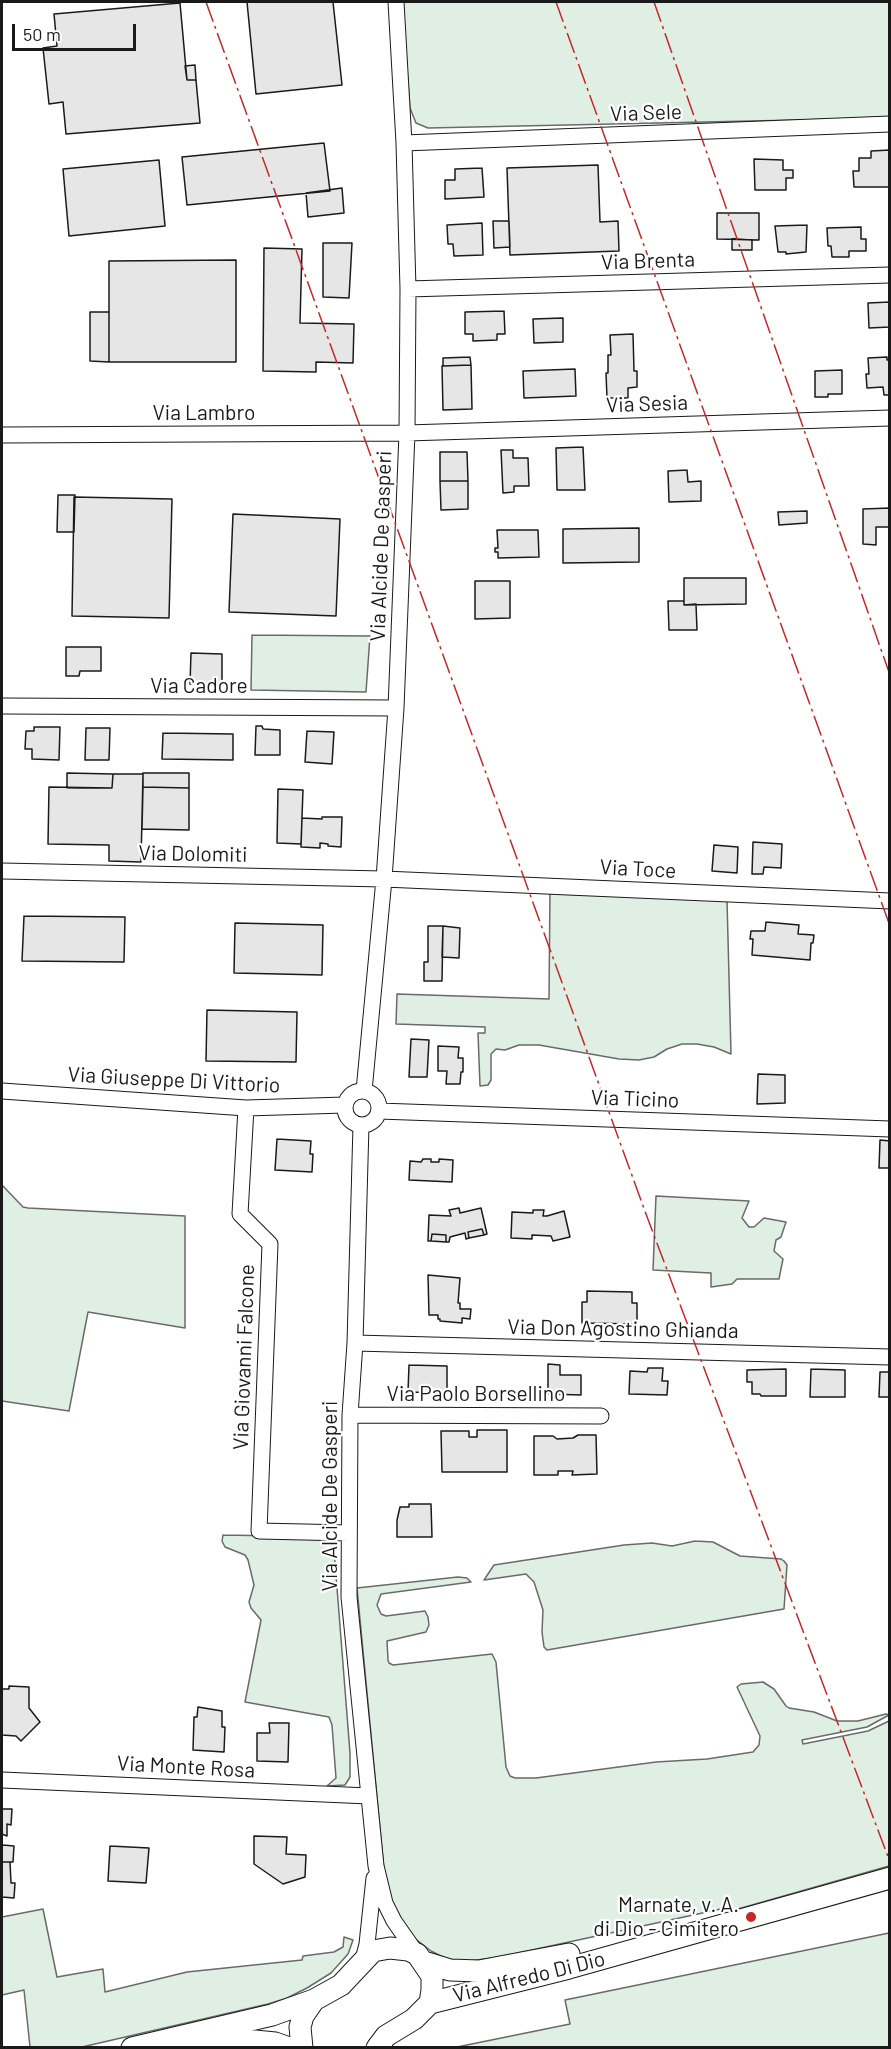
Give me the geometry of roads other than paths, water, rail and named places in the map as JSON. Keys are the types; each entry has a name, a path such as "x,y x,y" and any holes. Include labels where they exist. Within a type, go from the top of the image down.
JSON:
{"main road":[{"name":"Via Alfredo Di Dio","path":"430,2003 569,1968 890,1878"},
{"name":"Via Alfredo Di Dio","path":"363,1959 373,1952 390,1947 401,1948 421,1958 464,1972 492,1970 732,1922"},
{"path":"377,2048 386,2036 414,2019 430,2003 432,1976 421,1958"},
{"path":"132,2048 272,2015 314,2000 350,1978 363,1959"},
{"path":"302,2048 300,2027 303,2016 314,2000"},
{"path":"193,2048 255,2041 275,2043 289,2048"}],"street":[{"name":"Via Alcide De Gasperi","path":"364,1091 384,879 396,708 407,433 408,289 404,143 396,2"},
{"name":"Via Sele","path":"404,143 890,124"},
{"name":"Via Brenta","path":"408,289 890,274"},
{"name":"Via Sesia","path":"407,433 890,418"},
{"name":"Via Lambro","path":"2,435 407,433"},
{"name":"Via Cadore","path":"2,706 396,708"},
{"name":"Via Dolomiti","path":"2,871 384,879"},
{"name":"Via Toce","path":"384,879 890,901"},
{"name":"Via Giuseppe Di Vittorio","path":"2,1091 246,1108 345,1105"},
{"path":"364,1091 377,1100 379,1111 374,1120 361,1125 356,1124 347,1116 345,1105 350,1096 364,1091"},
{"name":"Via Giovanni Falcone","path":"246,1108 240,1214 270,1244 259,1531 349,1533"},
{"name":"Via Ticino","path":"379,1111 890,1129"},
{"name":"Via Alcide De Gasperi","path":"361,1125 355,1343 350,1414 349,1597 375,1866 385,1903 394,1921 421,1958"},
{"name":"Via Don Agostino Ghianda","path":"355,1343 890,1357"},
{"name":"Via Paolo Borsellino","path":"350,1414 601,1416"},
{"name":"Via Monte Rosa","path":"2,1779 369,1796"},
{"name":"Via Alcide De Gasperi","path":"363,1959 367,1944 375,1866"}],"place":[{"name":"Marnate, v. A. di Dio - Cimitero","path":"751,1917"}]}
